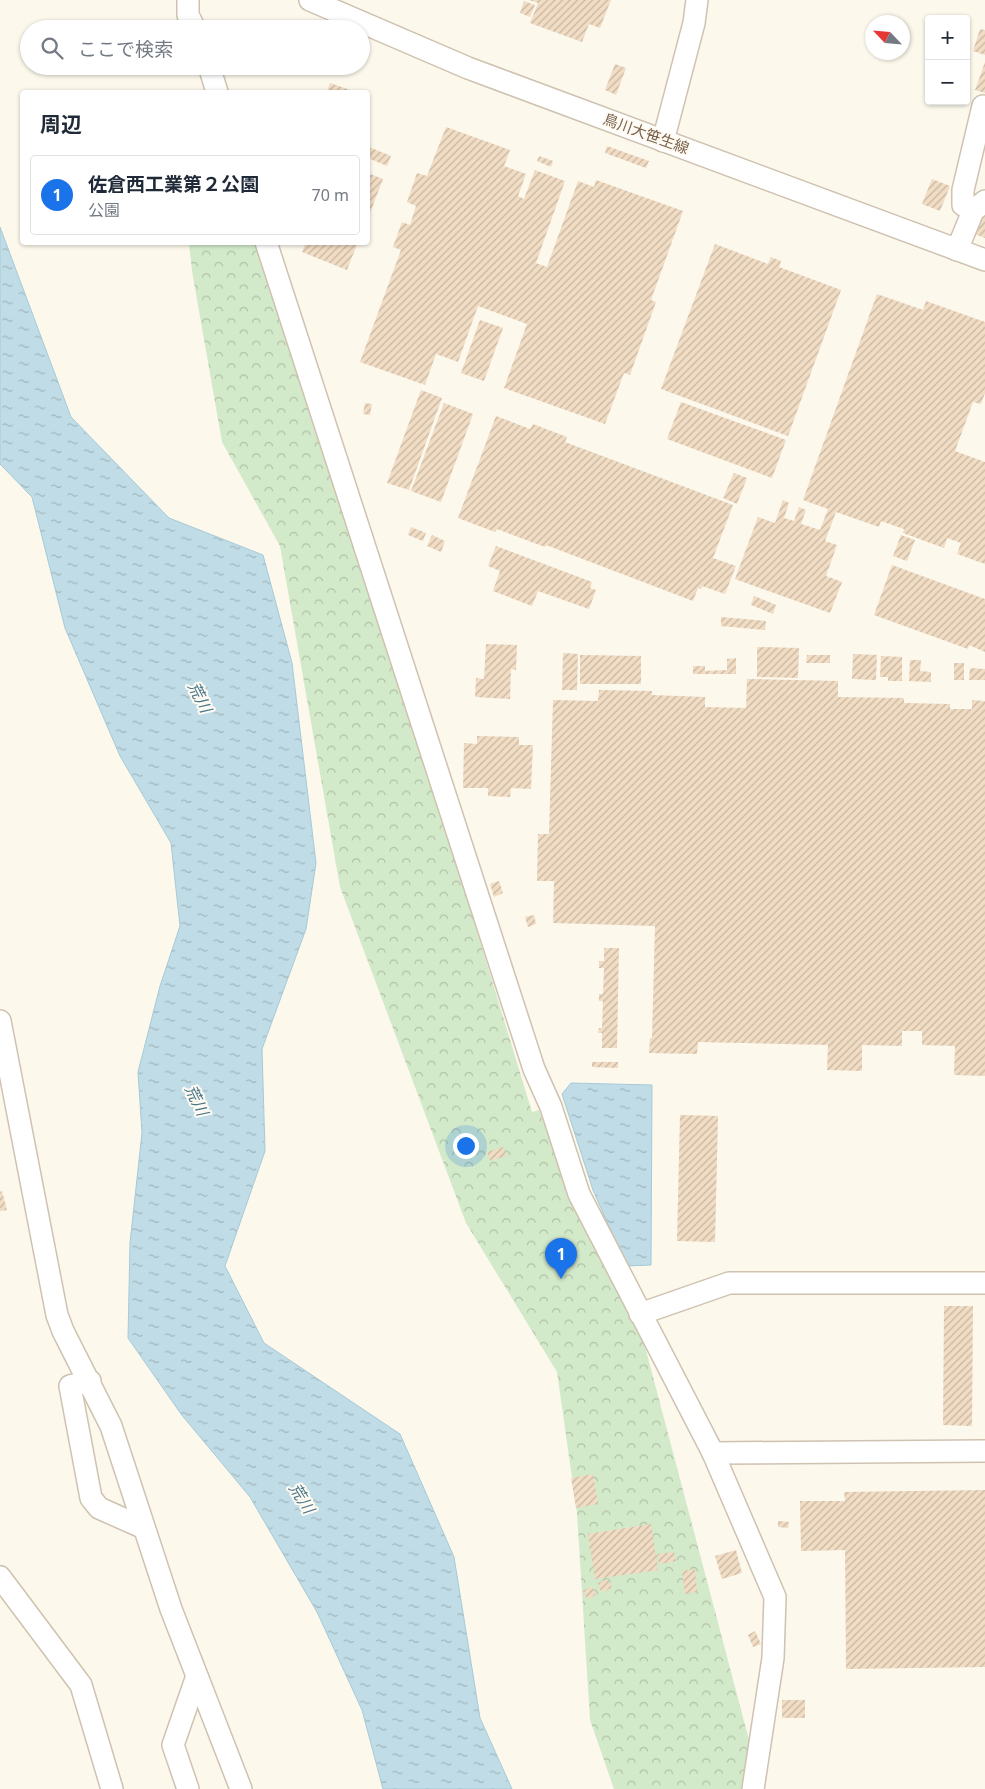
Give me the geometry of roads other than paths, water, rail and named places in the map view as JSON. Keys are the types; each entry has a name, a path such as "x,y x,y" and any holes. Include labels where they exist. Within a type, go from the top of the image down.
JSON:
{"street":[{"path":"188,0 188,15 190,20"},
{"name":"鳥川大笹生線","path":"310,0 356,20"},
{"path":"663,141 694,23 697,0"},
{"name":"鳥川大笹生線","path":"370,26 468,68 985,260"},
{"path":"212,75 216,90"},
{"path":"957,250 979,206 963,205 963,190 983,106"},
{"path":"267,245 534,1069 551,1107 579,1194 713,1453 775,1598 773,1658 753,1789"},
{"path":"0,1021 53,1300 63,1331 90,1381 111,1426 144,1528 197,1676 241,1789"},
{"path":"640,1314 729,1283 985,1283"},
{"path":"90,1381 70,1386 91,1498 98,1508 144,1528"},
{"path":"713,1453 985,1451"},
{"path":"0,1577 81,1685 112,1789"},
{"path":"188,1789 173,1745 197,1676"}],"water":[{"name":"荒川","path":"0,227 71,417 169,518 263,555 292,663 316,863 306,929 262,1049 265,1151 225,1266 264,1343 400,1434 454,1557 480,1718 512,1789 383,1789 362,1710 317,1612 250,1497 181,1414 128,1338 130,1243 142,1133 138,1072 160,986 180,926 171,843 120,756 65,628 32,497 0,464"},
{"path":"571,1083 652,1085 651,1265 626,1266 593,1190 562,1094"}],"place":[{"name":"佐倉西工業第２公園","path":"561,1279"}]}
